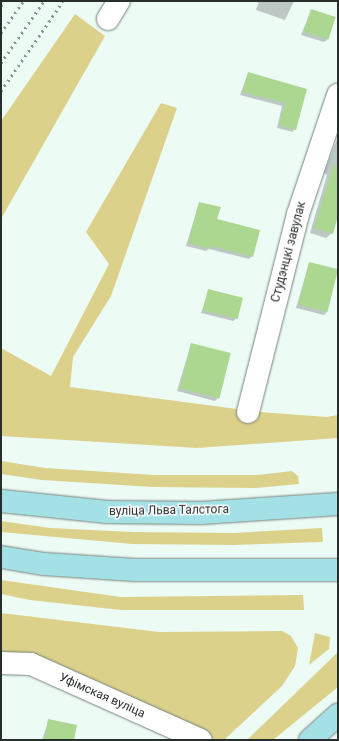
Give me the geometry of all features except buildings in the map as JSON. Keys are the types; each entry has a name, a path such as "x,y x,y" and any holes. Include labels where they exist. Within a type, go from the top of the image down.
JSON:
{"main road":[{"name":"вуліца Льва Талстога","path":"1,501 115,512 201,512 338,504"},
{"path":"1,557 44,564 135,570 338,570"},
{"path":"310,740 338,715"},
{"path":"324,740 338,730"}],"street":[{"path":"108,19 119,1"},
{"name":"Студэнцкі завулак","path":"248,412 298,214 338,95"},
{"name":"Уфімская вуліца","path":"1,663 31,664 201,740"}],"shaded area":[{"path":"75,14 105,36 1,219 1,121"},
{"path":"161,103 177,108 111,296 73,357 70,387 260,412 327,417 338,415 338,438 197,448 1,436 1,348 51,376 109,264 86,232"},
{"path":"1,461 45,468 155,475 258,475 292,471 298,476 299,484 256,488 153,487 42,480 1,474"},
{"path":"1,521 50,528 133,532 234,533 322,528 323,542 234,545 132,544 1,532"},
{"path":"1,580 121,597 303,595 304,610 121,610 30,600 1,594"},
{"path":"1,613 159,632 282,631 291,636 298,648 295,666 282,686 224,740 216,740 102,683 31,657 1,657"},
{"path":"315,633 330,637 329,649 309,665"},
{"path":"338,652 338,687 273,740 247,740"}],"railway":[{"path":"1,6 4,1"},
{"path":"1,33 23,1"},
{"path":"1,63 44,1"},
{"path":"1,91 63,1"}]}
